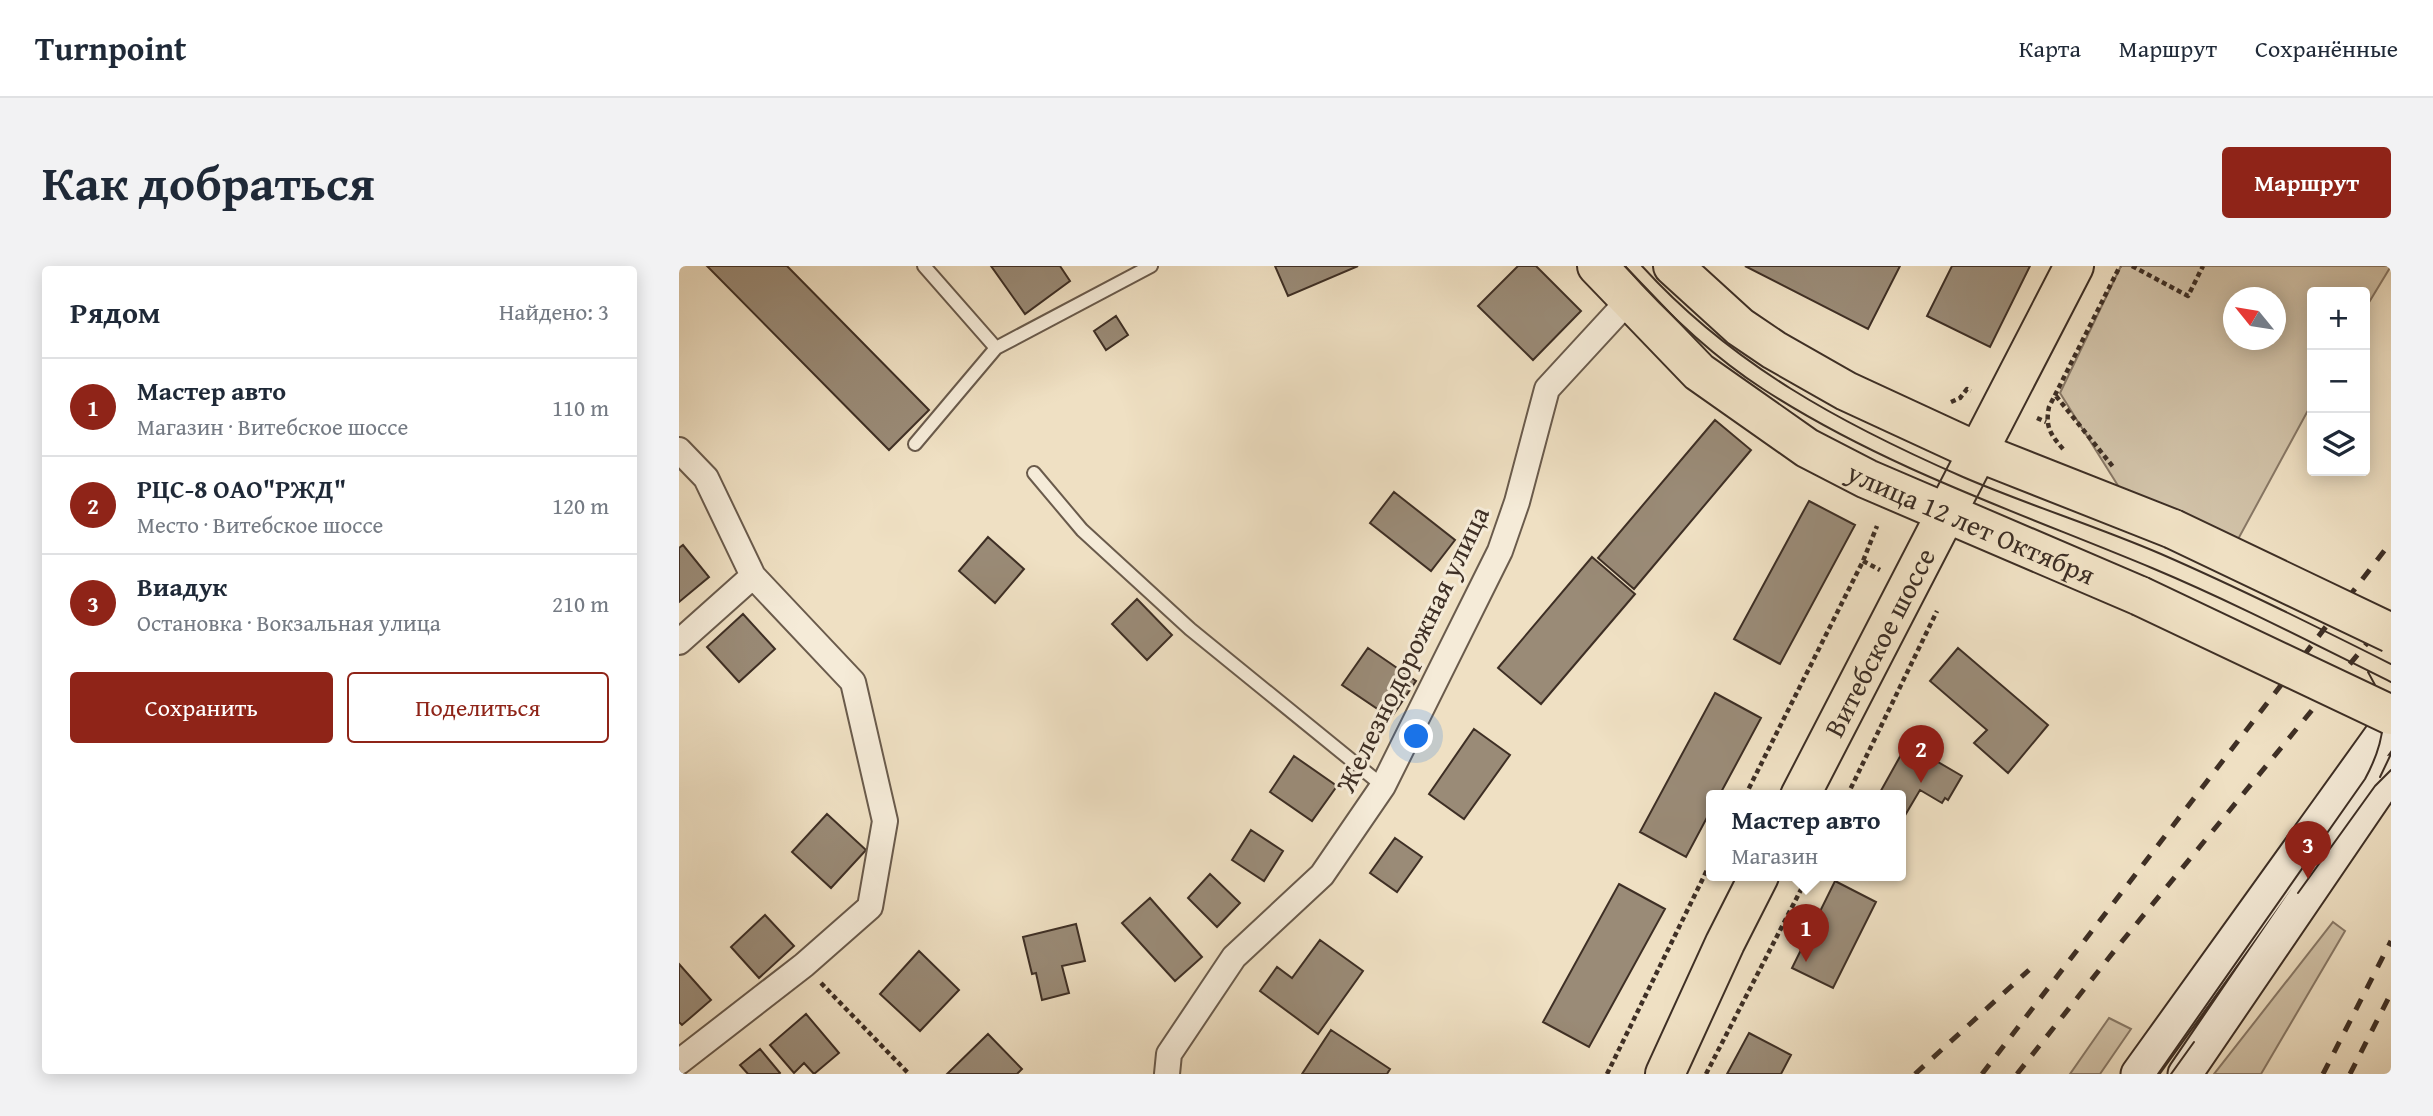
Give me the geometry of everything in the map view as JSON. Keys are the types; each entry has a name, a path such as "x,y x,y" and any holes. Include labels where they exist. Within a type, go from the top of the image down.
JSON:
{"main road":[{"name":"улица 12 лет Октября","path":"1597,266 1699,372 1807,448 1867,480 2140,596 2391,715"},
{"path":"1673,266 1740,327 1773,350 1846,391 1978,452 2173,529 2391,633"},
{"name":"Витебское шоссе","path":"1803,790 2074,266"},
{"path":"2139,1074 2391,722"},
{"path":"2189,1068 2391,772"},
{"path":"1665,1074 1756,881"}],"street":[{"name":"Железнодорожная улица","path":"1167,1074 1169,1054 1234,957 1322,875 1383,786 1500,551 1517,502 1547,389 1629,300"},
{"path":"679,450 706,478 754,576 853,682 885,821 870,907 804,965 679,1062"},
{"path":"679,642 754,576"}],"lane":[{"path":"924,266 996,348"},
{"path":"915,444 996,348 1151,266"},
{"path":"1034,474 1082,530 1190,629 1383,786"}],"path":[{"path":"2036,418 2046,422 2049,407 2120,266"},
{"path":"2132,266 2188,296 2203,266"},
{"path":"1945,401 1952,402 1960,398 1967,389 1974,392"},
{"path":"2056,396 2119,474"},
{"path":"1748,790 1863,561 1877,526"},
{"path":"1863,561 1883,572"},
{"path":"1850,790 1942,600"},
{"path":"1607,1074 1706,872"},
{"path":"1706,1074 1805,881"},
{"path":"804,965 909,1074"}],"shaded area":[{"path":"2121,266 2391,266 2370,301 2370,287 2307,287 2307,412 2230,554 2127,500 2060,393"},
{"path":"2333,922 2345,931 2261,1074 2214,1074"},
{"path":"2109,1018 2131,1029 2100,1074 2070,1074"}],"building":[{"path":"707,266 787,266 929,410 889,450"},
{"path":"991,266 1060,266 1070,281 1025,314"},
{"path":"1275,266 1358,266 1288,296"},
{"path":"1518,266 1536,266 1581,311 1533,360 1478,306"},
{"path":"1745,266 1900,266 1868,329"},
{"path":"1952,266 2030,266 1990,347 1927,316"},
{"path":"1116,316 1128,335 1106,350 1094,331"},
{"path":"1715,420 1751,450 1634,589 1598,558"},
{"path":"1394,492 1455,540 1431,571 1370,523"},
{"path":"1809,501 1855,525 1780,664 1734,639"},
{"path":"988,537 1024,569 995,603 959,571"},
{"path":"683,545 709,577 679,602 679,548"},
{"path":"1592,557 1635,594 1541,704 1498,668"},
{"path":"1137,599 1172,635 1147,660 1112,624"},
{"path":"743,614 775,649 739,682 707,647"},
{"path":"1368,648 1416,681 1391,718 1342,685"},
{"path":"1958,648 2048,725 2008,773 1974,743 1987,730 1930,681"},
{"path":"1715,693 1761,718 1722,790 1706,790 1706,819 1686,857 1640,832"},
{"path":"1474,729 1510,755 1464,819 1429,794"},
{"path":"1907,744 1962,776 1948,800 1945,798 1942,803 1920,790 1906,814 1906,790 1881,790"},
{"path":"1294,756 1337,786 1312,821 1270,792"},
{"path":"827,814 866,850 831,888 792,852"},
{"path":"1251,830 1283,851 1264,881 1232,860"},
{"path":"1395,838 1422,857 1397,892 1370,873"},
{"path":"1210,874 1240,903 1217,927 1188,898"},
{"path":"1835,881 1876,902 1833,988 1792,968"},
{"path":"1619,884 1665,909 1589,1047 1543,1022"},
{"path":"1150,898 1202,957 1175,981 1122,923"},
{"path":"765,915 794,946 759,978 731,947"},
{"path":"1076,924 1085,961 1062,966 1069,993 1042,1000 1023,937"},
{"path":"1320,940 1363,971 1318,1034 1260,991 1277,967 1292,978"},
{"path":"919,951 959,990 920,1031 880,994"},
{"path":"679,964 711,1000 682,1025 679,1022"},
{"path":"806,1014 839,1053 814,1074 804,1063 794,1073 770,1045"},
{"path":"1331,1030 1390,1069 1387,1074 1302,1074"},
{"path":"1749,1033 1791,1055 1781,1074 1727,1074"},
{"path":"988,1034 1022,1069 1017,1074 947,1074"},
{"path":"760,1049 779,1074 748,1074 740,1065"}],"tram line":[{"path":"1625,266 1656,300 1707,347 1744,376 1809,417 1953,487 2212,595 2391,682"},
{"path":"1642,266 1713,333 1751,362 1791,389 1874,436 1963,477 2190,567 2391,664"},
{"path":"2158,1074 2365,779 2377,752 2383,726 2380,699 2368,672"},
{"path":"2380,777 2391,754"},
{"path":"2298,893 2375,786 2391,770"},
{"path":"2171,1074 2194,1042"}],"railway":[{"path":"1982,1074 2391,542"},
{"path":"2017,1074 2119,945 2391,614"},
{"path":"2323,1074 2391,941"},
{"path":"1915,1074 2029,970"},
{"path":"2350,1074 2391,993"}],"place":[{"name":"РЦС-8 ОАО\"РЖД\"","path":"1921,783"},
{"name":"Виадук","path":"2308,879"},
{"name":"Мастер авто","path":"1806,962"}]}
